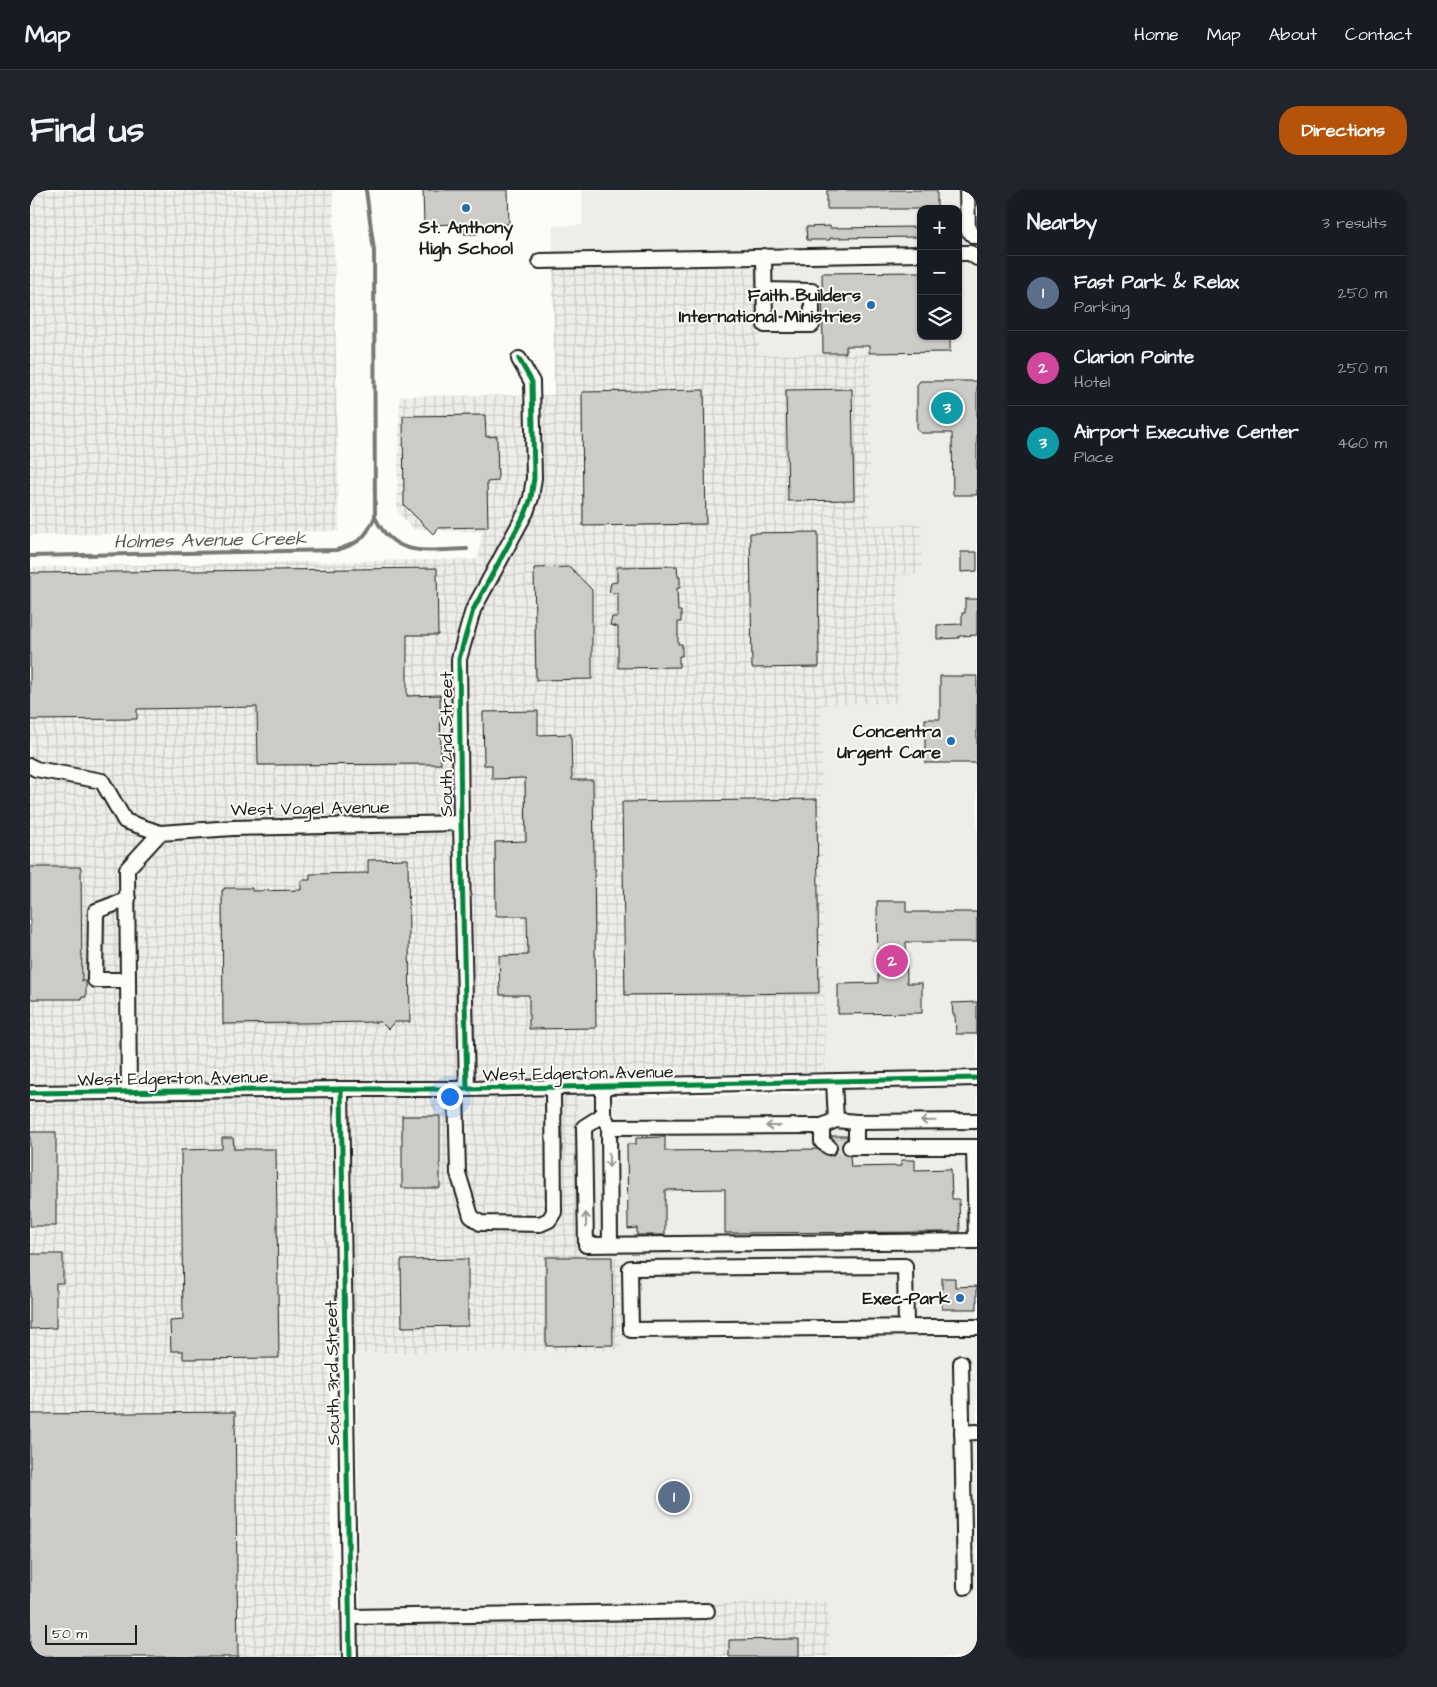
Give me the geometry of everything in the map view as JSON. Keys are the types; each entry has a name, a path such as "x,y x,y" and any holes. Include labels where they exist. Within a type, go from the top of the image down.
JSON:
{"street":[{"path":"967,190 968,230 974,236 977,236"},
{"path":"540,261 917,254"},
{"path":"764,256 765,290"},
{"name":"South 2nd Street","path":"519,359 532,382 534,478 531,498 526,512 473,610 459,659 461,1089 458,1173 471,1216 480,1223 540,1224 549,1220 554,1212 553,1088"},
{"path":"30,766 36,769 102,781 125,821 160,833 127,869 129,1092"},
{"name":"West Vogel Avenue","path":"160,833 233,828 461,823"},
{"path":"128,899 96,911 95,980 128,980"},
{"name":"West Edgerton Avenue","path":"30,1094 553,1088 977,1078"},
{"path":"834,1082 836,1120"},
{"path":"603,1086 610,1244"},
{"name":"South 3rd Street","path":"341,1089 350,1657"},
{"path":"856,1122 853,1147 975,1147 976,1241 586,1244 584,1127 606,1121 822,1126 836,1120 856,1122 977,1120"},
{"path":"822,1126 822,1142 828,1147"},
{"path":"906,1327 905,1266 630,1268 631,1330 977,1327"},
{"path":"961,1363 965,1587"},
{"path":"962,1432 977,1432"},
{"path":"350,1617 707,1611"}],"shaded area":[{"path":"30,190 333,190 339,531 30,535"},
{"path":"582,190 977,190 977,1657 829,1657 829,1601 360,1609 356,1354 622,1350 580,1258 578,1098 825,1094 820,705 898,703 897,574 921,574 870,525 870,354 759,355 760,248 553,253 553,226 582,225"},
{"path":"760,248 759,355 870,353 870,525 921,524 922,574 898,575 898,703 821,705 825,1072 579,1076 580,1257 620,1257 622,1350 329,1354 332,1610 829,1601 829,1657 30,1657 30,567 478,559 482,532 413,529 397,511 400,396 554,395 553,253"}],"building":[{"name":"St. Anthony High School","path":"423,190 508,190 509,224 477,225 477,234 464,234 463,224 424,225"},
{"path":"827,190 937,190 937,205 917,205 917,209 827,209"},
{"path":"806,227 917,227 917,237 807,240"},
{"name":"Faith Builders International Ministries","path":"917,272 917,340 950,340 950,352 869,353 869,346 846,346 846,353 823,353 822,273"},
{"path":"920,381 977,381 977,495 953,495 952,433 921,433 917,430 917,385"},
{"path":"852,389 854,500 788,501 786,390"},
{"path":"704,390 706,524 583,526 582,392"},
{"path":"485,415 486,437 497,436 498,481 487,482 488,527 438,528 434,535 404,505 403,416"},
{"path":"818,532 819,667 752,668 750,533"},
{"path":"961,552 977,552 977,571 961,572"},
{"path":"677,566 678,577 680,577 680,588 677,588 678,611 681,611 681,622 678,622 678,644 682,644 682,656 679,656 679,667 618,668 618,627 610,625 612,617 618,617 618,594 609,592 611,583 617,582 617,567"},
{"path":"570,567 592,590 592,679 536,680 534,568"},
{"path":"437,568 438,635 407,635 407,696 440,695 441,764 258,765 257,707 137,709 137,719 30,720 30,573"},
{"path":"965,599 977,599 977,635 937,639 937,625 962,624 962,613 965,613"},
{"name":"Concentra Urgent Care","path":"940,676 977,676 977,763 925,763 925,719 940,719"},
{"path":"538,711 538,735 571,734 572,780 593,780 596,1028 529,1029 529,995 500,995 499,956 528,955 527,916 496,916 495,842 526,841 525,778 492,779 492,765 484,765 483,712"},
{"path":"817,799 819,993 625,995 622,802"},
{"path":"408,859 410,1022 394,1022 388,1029 381,1022 223,1024 222,890 224,888 252,888 252,891 301,890 301,880 310,880 310,874 368,873 368,860"},
{"path":"30,867 81,867 82,981 86,981 86,997 82,997 82,999 30,999"},
{"path":"877,901 906,901 906,912 977,912 977,942 906,942 907,983 922,983 922,1013 838,1014 838,984 878,983"},
{"path":"977,1002 977,1034 956,1034 952,1003"},
{"path":"402,1116 440,1116 440,1188 402,1188"},
{"path":"30,1132 56,1132 56,1226 30,1226"},
{"path":"831,1136 847,1136 841,1147 845,1154 850,1156 851,1167 901,1166 901,1160 915,1160 915,1170 951,1169 952,1199 959,1199 960,1232 725,1233 725,1189 665,1190 665,1235 637,1235 637,1228 628,1229 627,1144 636,1144 636,1138 665,1137 665,1151 817,1149 829,1156 833,1155 838,1148 837,1143"},
{"path":"222,1138 233,1138 234,1149 276,1149 279,1358 183,1359 183,1351 171,1351 170,1321 183,1320 181,1150 222,1149"},
{"path":"30,1254 63,1254 63,1283 56,1283 56,1328 30,1329"},
{"path":"546,1257 612,1257 613,1345 546,1346"},
{"path":"468,1259 468,1326 402,1327 401,1260"},
{"name":"Exec-Park","path":"942,1278 955,1278 955,1287 977,1286 977,1309 942,1309"},
{"path":"235,1412 238,1657 30,1657 30,1414"},
{"path":"799,1639 799,1657 729,1657 729,1640"}],"waterway":[{"name":"Holmes Avenue Creek","path":"30,556 337,550 351,545 364,535 375,517 374,251 366,190"},
{"name":"Holmes Avenue Creek","path":"375,517 392,540 402,546 426,550 467,549"}],"tunnel":[{"path":"829,1147 850,1147"}],"cycle path":[{"path":"467,1089 459,659 473,610 526,512 531,498 534,478 532,382 519,359"},
{"path":"30,1093 467,1089 977,1078"},
{"path":"341,1089 350,1657"}],"place":[{"name":"St. Anthony High School","path":"466,208"},
{"name":"Faith Builders International Ministries","path":"871,305"},
{"name":"Airport Executive Center","path":"947,408"},
{"name":"Concentra Urgent Care","path":"951,741"},
{"name":"Clarion Pointe","path":"892,961"},
{"name":"Exec-Park","path":"960,1298"},
{"name":"Fast Park & Relax","path":"674,1497"}]}
